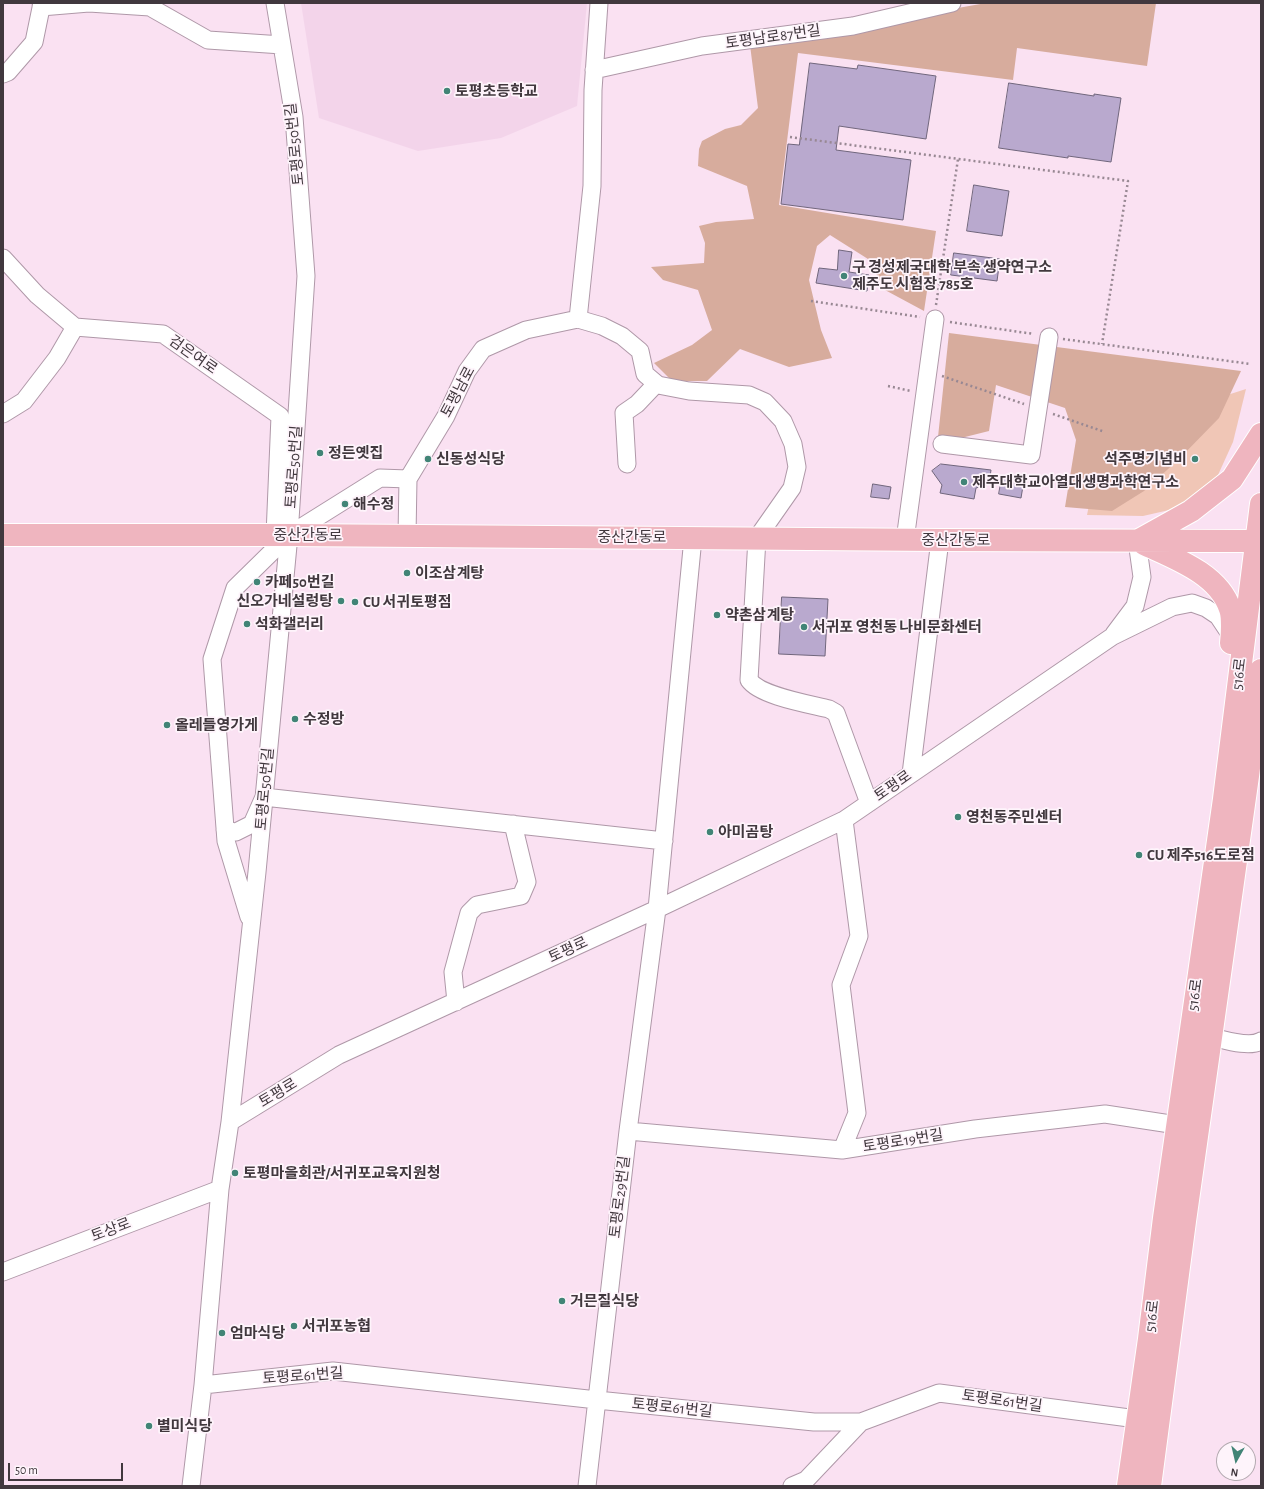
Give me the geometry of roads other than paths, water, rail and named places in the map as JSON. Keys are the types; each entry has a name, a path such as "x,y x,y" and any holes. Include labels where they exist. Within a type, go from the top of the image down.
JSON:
{"main road":[{"path":"1137,541 1191,511 1232,479 1261,434"},
{"name":"516로","path":"1128,1486 1259,541 1261,504"},
{"name":"중산간동로","path":"3,535 282,535 1259,541"},
{"path":"1137,541 1186,564 1207,577 1218,589 1231,610 1232,637 1221,718 1228,760"},
{"name":"516로","path":"1150,1486 1185,1221 1248,776 1261,670"},
{"path":"1248,776 1261,719"}],"street":[{"path":"3,74 8,72 34,42 42,5 89,3 150,7 208,40 282,45"},
{"name":"토평로50번길","path":"230,1122 264,798 282,535 306,276 294,117 275,3"},
{"path":"599,3 594,70 592,186 578,319 602,326 622,336 640,351 645,374 658,385 689,392 748,395 765,402 783,421 793,444 797,467 792,488 757,538 749,680 753,685 765,692 829,709 836,713 869,803"},
{"name":"토평남로87번길","path":"594,70 702,46 853,26 952,3"},
{"path":"3,258 37,295 75,327 57,358 24,401 3,414"},
{"name":"토평남로","path":"408,479 446,416 467,371 483,349 526,330 578,319"},
{"path":"905,540 935,320"},
{"name":"검은여로","path":"75,327 163,334 280,416 282,535"},
{"path":"942,444 1031,455 1049,337"},
{"path":"627,464 624,413 637,404 656,384"},
{"path":"251,926 226,841 212,659 235,588 282,535 380,478 408,479 407,536"},
{"path":"658,909 692,538"},
{"path":"911,774 940,540"},
{"path":"1113,636 1135,606 1142,577 1137,541"},
{"path":"1113,636 1172,607 1192,604 1206,608 1218,616 1232,637"},
{"name":"토평로","path":"230,1122 339,1055 658,909 844,820 1113,636"},
{"path":"225,830 236,832 252,824 264,798 664,841"},
{"path":"842,1150 857,1113 841,985 860,936 844,820"},
{"path":"456,1002 453,972 469,914 477,905 521,896 527,882 513,824"},
{"name":"토평로29번길","path":"587,1486 628,1131 658,909"},
{"path":"1212,1037 1233,1042 1256,1044 1261,1041"},
{"name":"토평로19번길","path":"628,1131 842,1150 975,1129 1105,1114 1177,1125"},
{"path":"191,1486 203,1385 220,1188 230,1122"},
{"name":"토상로","path":"3,1272 220,1188"},
{"name":"토평로61번길","path":"203,1385 333,1371 814,1422 861,1422 939,1393 1137,1419"},
{"path":"803,1484 861,1422"}],"place":[{"name":"토평초등학교","path":"447,91"},
{"name":"구 경성제국대학 부속 생약연구소 제주도 시험장 785호","path":"844,276"},
{"name":"정든옛집","path":"320,453"},
{"name":"신동성식당","path":"428,459"},
{"name":"석주명기념비","path":"1195,459"},
{"name":"제주대학교아열대생명과학연구소","path":"964,482"},
{"name":"해수정","path":"345,504"},
{"name":"이조삼계탕","path":"407,573"},
{"name":"카페50번길","path":"257,582"},
{"name":"신오가네설렁탕","path":"341,601"},
{"name":"CU 서귀토평점","path":"355,602"},
{"name":"약촌삼계탕","path":"717,615"},
{"name":"석화갤러리","path":"247,624"},
{"name":"서귀포 영천동 나비문화센터","path":"804,627"},
{"name":"수정방","path":"295,719"},
{"name":"올레들영가게","path":"167,725"},
{"name":"영천동주민센터","path":"958,817"},
{"name":"아미곰탕","path":"710,832"},
{"name":"CU 제주516도로점","path":"1139,855"},
{"name":"토평마을회관/서귀포교육지원청","path":"235,1173"},
{"name":"거믄질식당","path":"562,1301"},
{"name":"서귀포농협","path":"294,1326"},
{"name":"엄마식당","path":"222,1333"},
{"name":"별미식당","path":"149,1426"}]}
